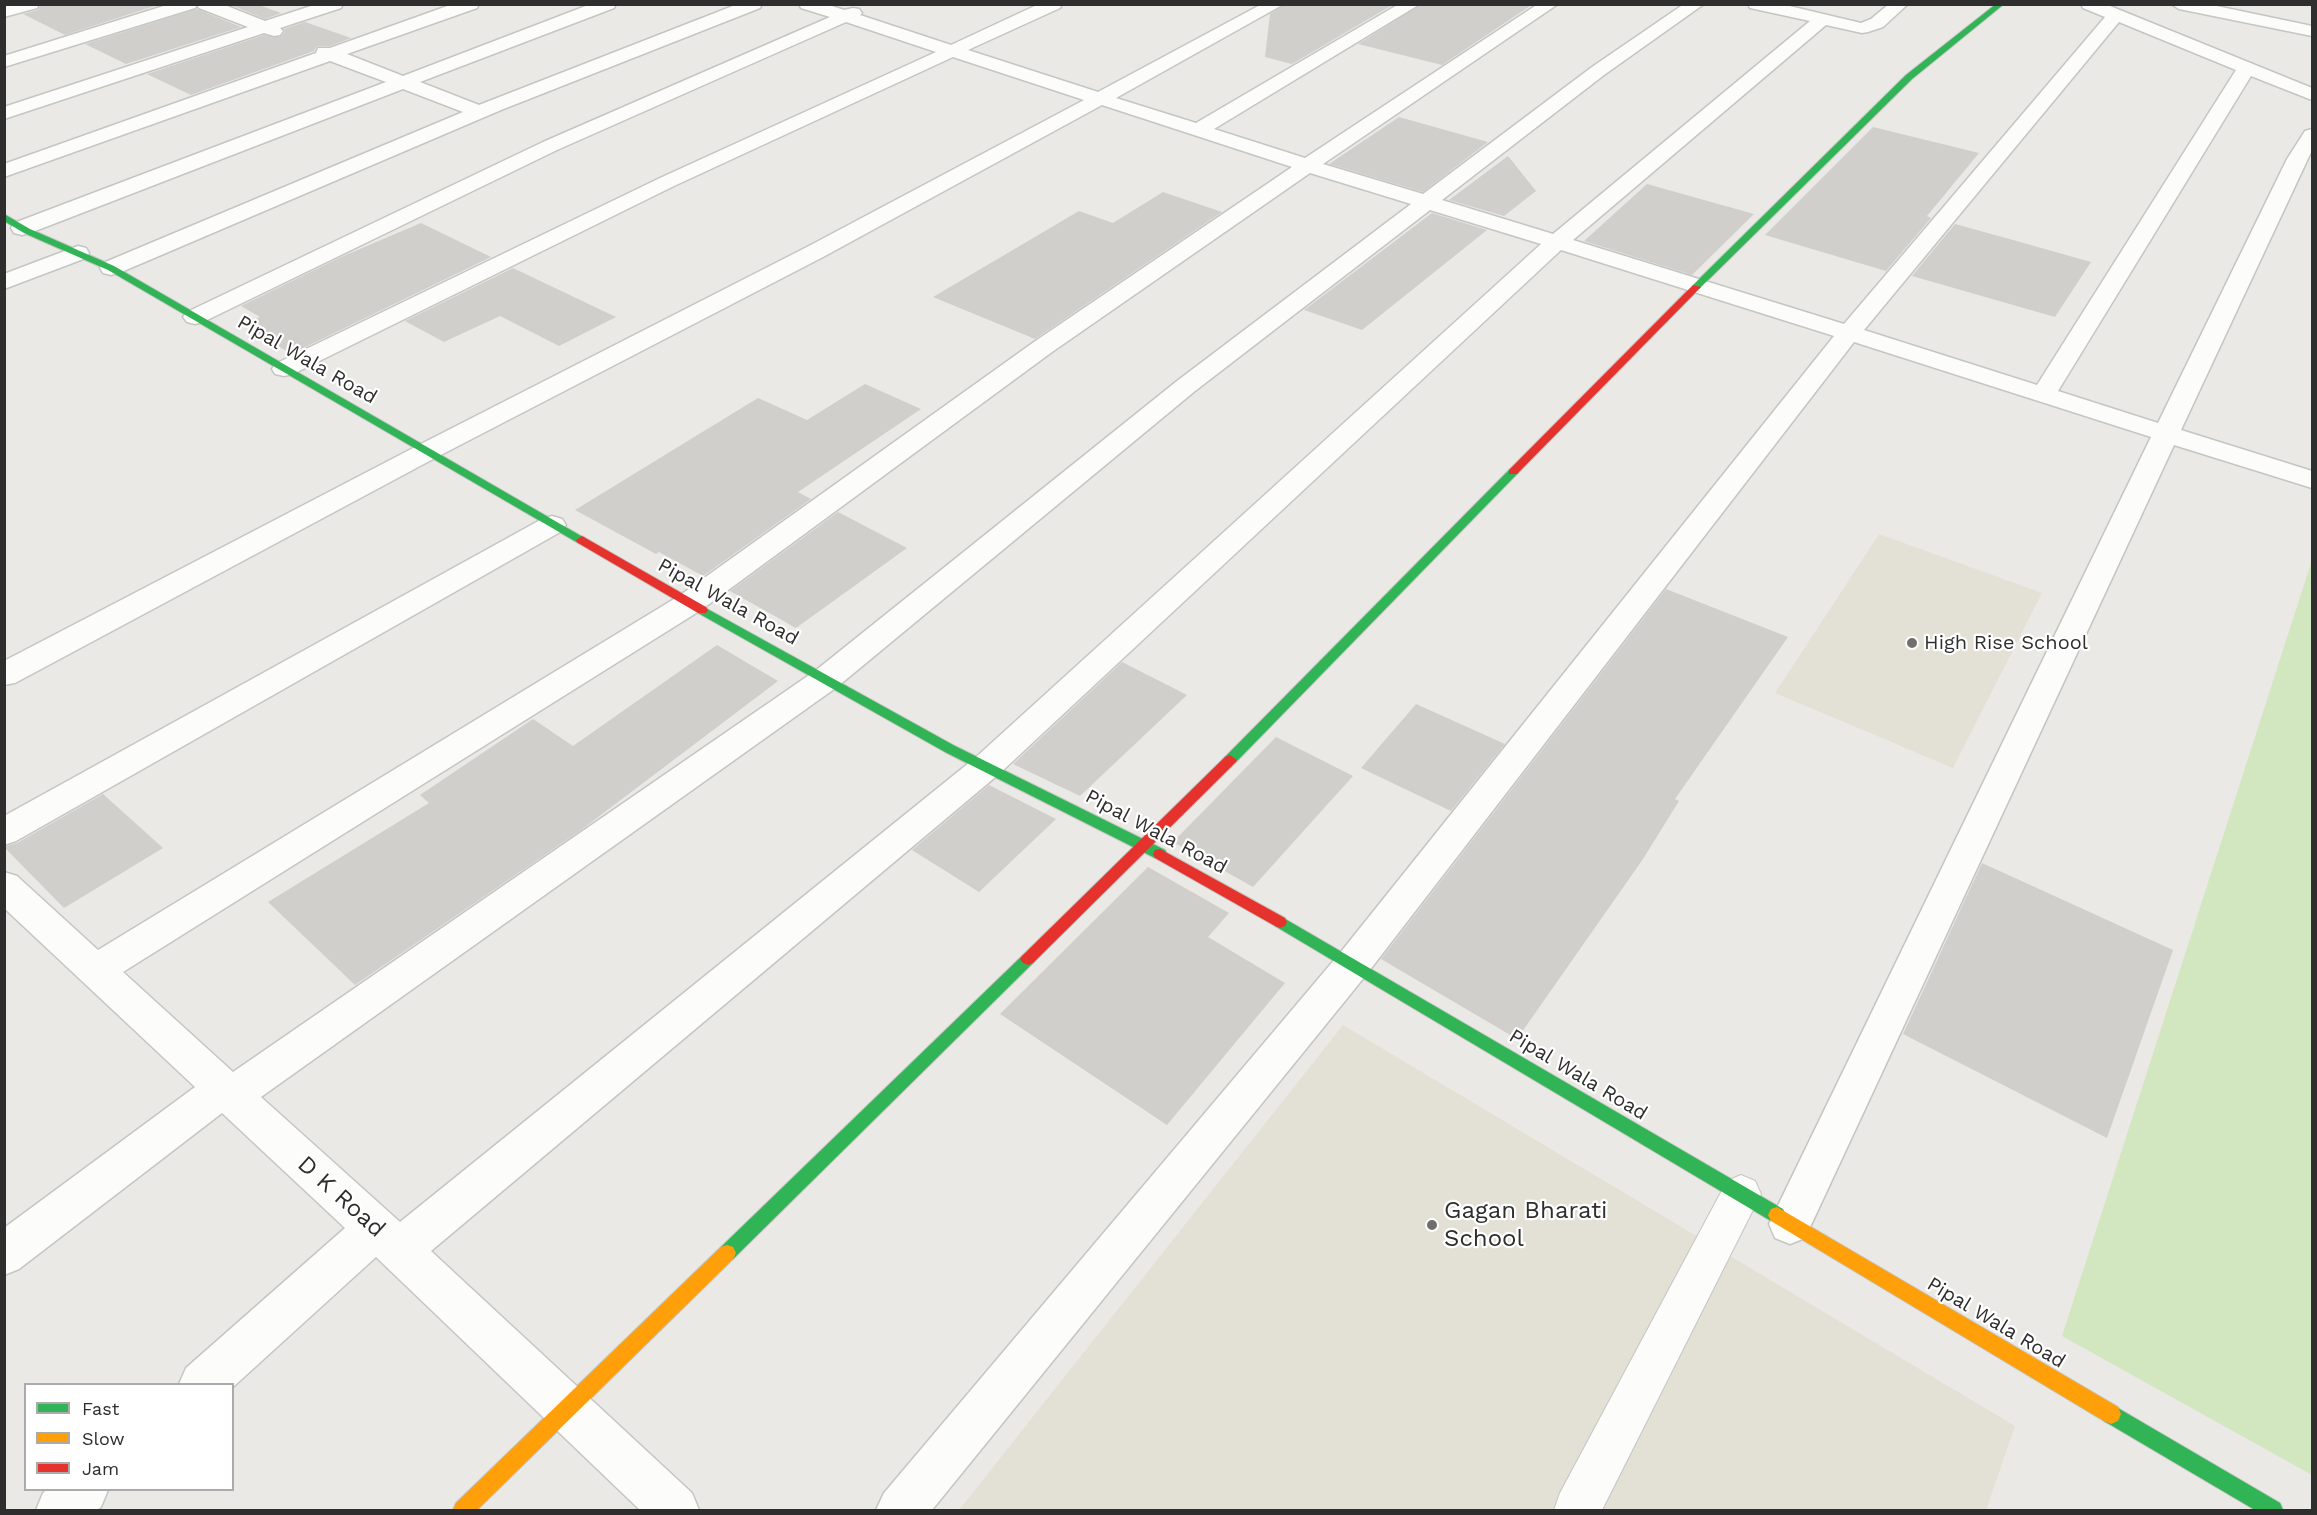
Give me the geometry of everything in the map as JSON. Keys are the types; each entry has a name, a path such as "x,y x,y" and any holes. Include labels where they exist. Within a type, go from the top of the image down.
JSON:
{"street":[{"path":"4,12 31,4"},
{"path":"4,62 189,4"},
{"path":"205,4 288,37"},
{"path":"4,114 335,4"},
{"path":"4,171 471,4"},
{"path":"22,228 608,4"},
{"path":"111,268 479,112 754,4"},
{"path":"807,4 1426,203 1558,241 2313,480"},
{"path":"195,317 550,146 872,4"},
{"path":"284,369 668,182 1054,4"},
{"path":"4,675 426,452 815,252 1276,4"},
{"path":"1199,130 1412,4"},
{"path":"96,970 690,603 1043,347 1430,82 1550,4"},
{"path":"4,1254 227,1092 826,679 1186,386 1598,72 1696,4"},
{"path":"1756,4 1851,26 1870,26 1900,4"},
{"path":"464,1510 1145,846 1698,285 1909,77 2001,4"},
{"path":"2089,4 2313,94"},
{"path":"2180,4 2313,31"},
{"path":"902,1510 1353,964 1849,333 2116,15"},
{"path":"203,1383 987,766 1558,241 1822,20"},
{"path":"310,46 479,112"},
{"path":"2043,395 2247,68"},
{"path":"1790,1224 2297,159 2313,135"},
{"name":"Pipal Wala Road","path":"4,217 22,228 111,268 552,525 950,749 1145,846 1353,964 2273,1510"},
{"path":"4,282 78,253"},
{"path":"4,832 552,525"},
{"name":"D K Road","path":"4,886 675,1510"},
{"path":"60,1510 83,1491"}],"lane":[{"path":"1576,1510 1741,1194"}],"shaded area":[{"name":"High Rise School","path":"1879,534 2042,593 1953,768 1775,693"},
{"name":"Gagan Bharati School","path":"1343,1025 2015,1426 1986,1510 959,1510"}],"green space":[{"path":"2312,560 2312,1475 2062,1336"}],"building":[{"path":"41,4 161,4 65,35 23,14 38,10"},
{"path":"229,4 256,4 281,13 265,19"},
{"path":"1286,4 1394,4 1292,64 1265,57 1270,14"},
{"path":"1422,4 1533,4 1442,65 1358,44"},
{"path":"197,9 241,27 126,64 85,44"},
{"path":"305,22 351,38 330,46 317,46 314,51 191,95 147,74 264,35 280,37 285,32 284,29"},
{"path":"1399,117 1488,142 1423,192 1329,164"},
{"path":"1873,127 1979,153 1927,216 1931,218 1886,271 1765,235"},
{"path":"1508,156 1536,191 1504,216 1449,200"},
{"path":"1647,184 1754,214 1692,275 1584,241"},
{"path":"1163,192 1222,212 1035,339 933,297 1079,211 1113,223"},
{"path":"1432,213 1487,230 1362,330 1304,310"},
{"path":"421,223 491,257 291,354 243,324 260,317 241,306 341,257"},
{"path":"1955,224 2091,262 2055,317 1912,276"},
{"path":"513,268 616,317 559,346 500,316 444,342 405,321"},
{"path":"865,384 921,409 798,492 811,499 703,576 659,552 656,554 575,510 758,398 807,420"},
{"path":"838,512 907,548 796,628 730,591"},
{"path":"1666,589 1788,637 1675,799 1679,801 1643,859 1517,1039 1381,959"},
{"path":"717,645 778,681 581,830 355,985 268,902 429,803 420,795 533,719 573,746"},
{"path":"1122,662 1187,695 1080,796 1013,764"},
{"path":"1416,704 1505,744 1451,811 1361,768"},
{"path":"1276,737 1353,776 1253,887 1173,842"},
{"path":"989,785 1056,819 979,892 912,850"},
{"path":"103,794 163,848 64,908 4,847 17,843"},
{"path":"1982,863 2173,950 2107,1138 1903,1034"},
{"path":"1148,867 1229,913 1208,937 1285,983 1167,1125 1000,1014"}],"traffic: fast":[{"path":"1696,287 1909,77 2001,4"},
{"path":"4,217 27,231 111,268 582,540"},
{"path":"1230,760 1513,472"},
{"path":"702,610 950,749 1160,854"},
{"path":"1280,922 1777,1215"},
{"path":"727,1253 1028,959"},
{"path":"2111,1414 2273,1510"}],"traffic: slow":[{"path":"1777,1215 2111,1414"},
{"path":"463,1510 727,1253"}],"traffic: jam":[{"path":"1513,472 1696,287"},
{"path":"582,540 702,610"},
{"path":"1028,959 1230,760"},
{"path":"1160,854 1280,922"}],"place":[{"name":"High Rise School","path":"1912,643"},
{"name":"Gagan Bharati School","path":"1432,1225"}]}
